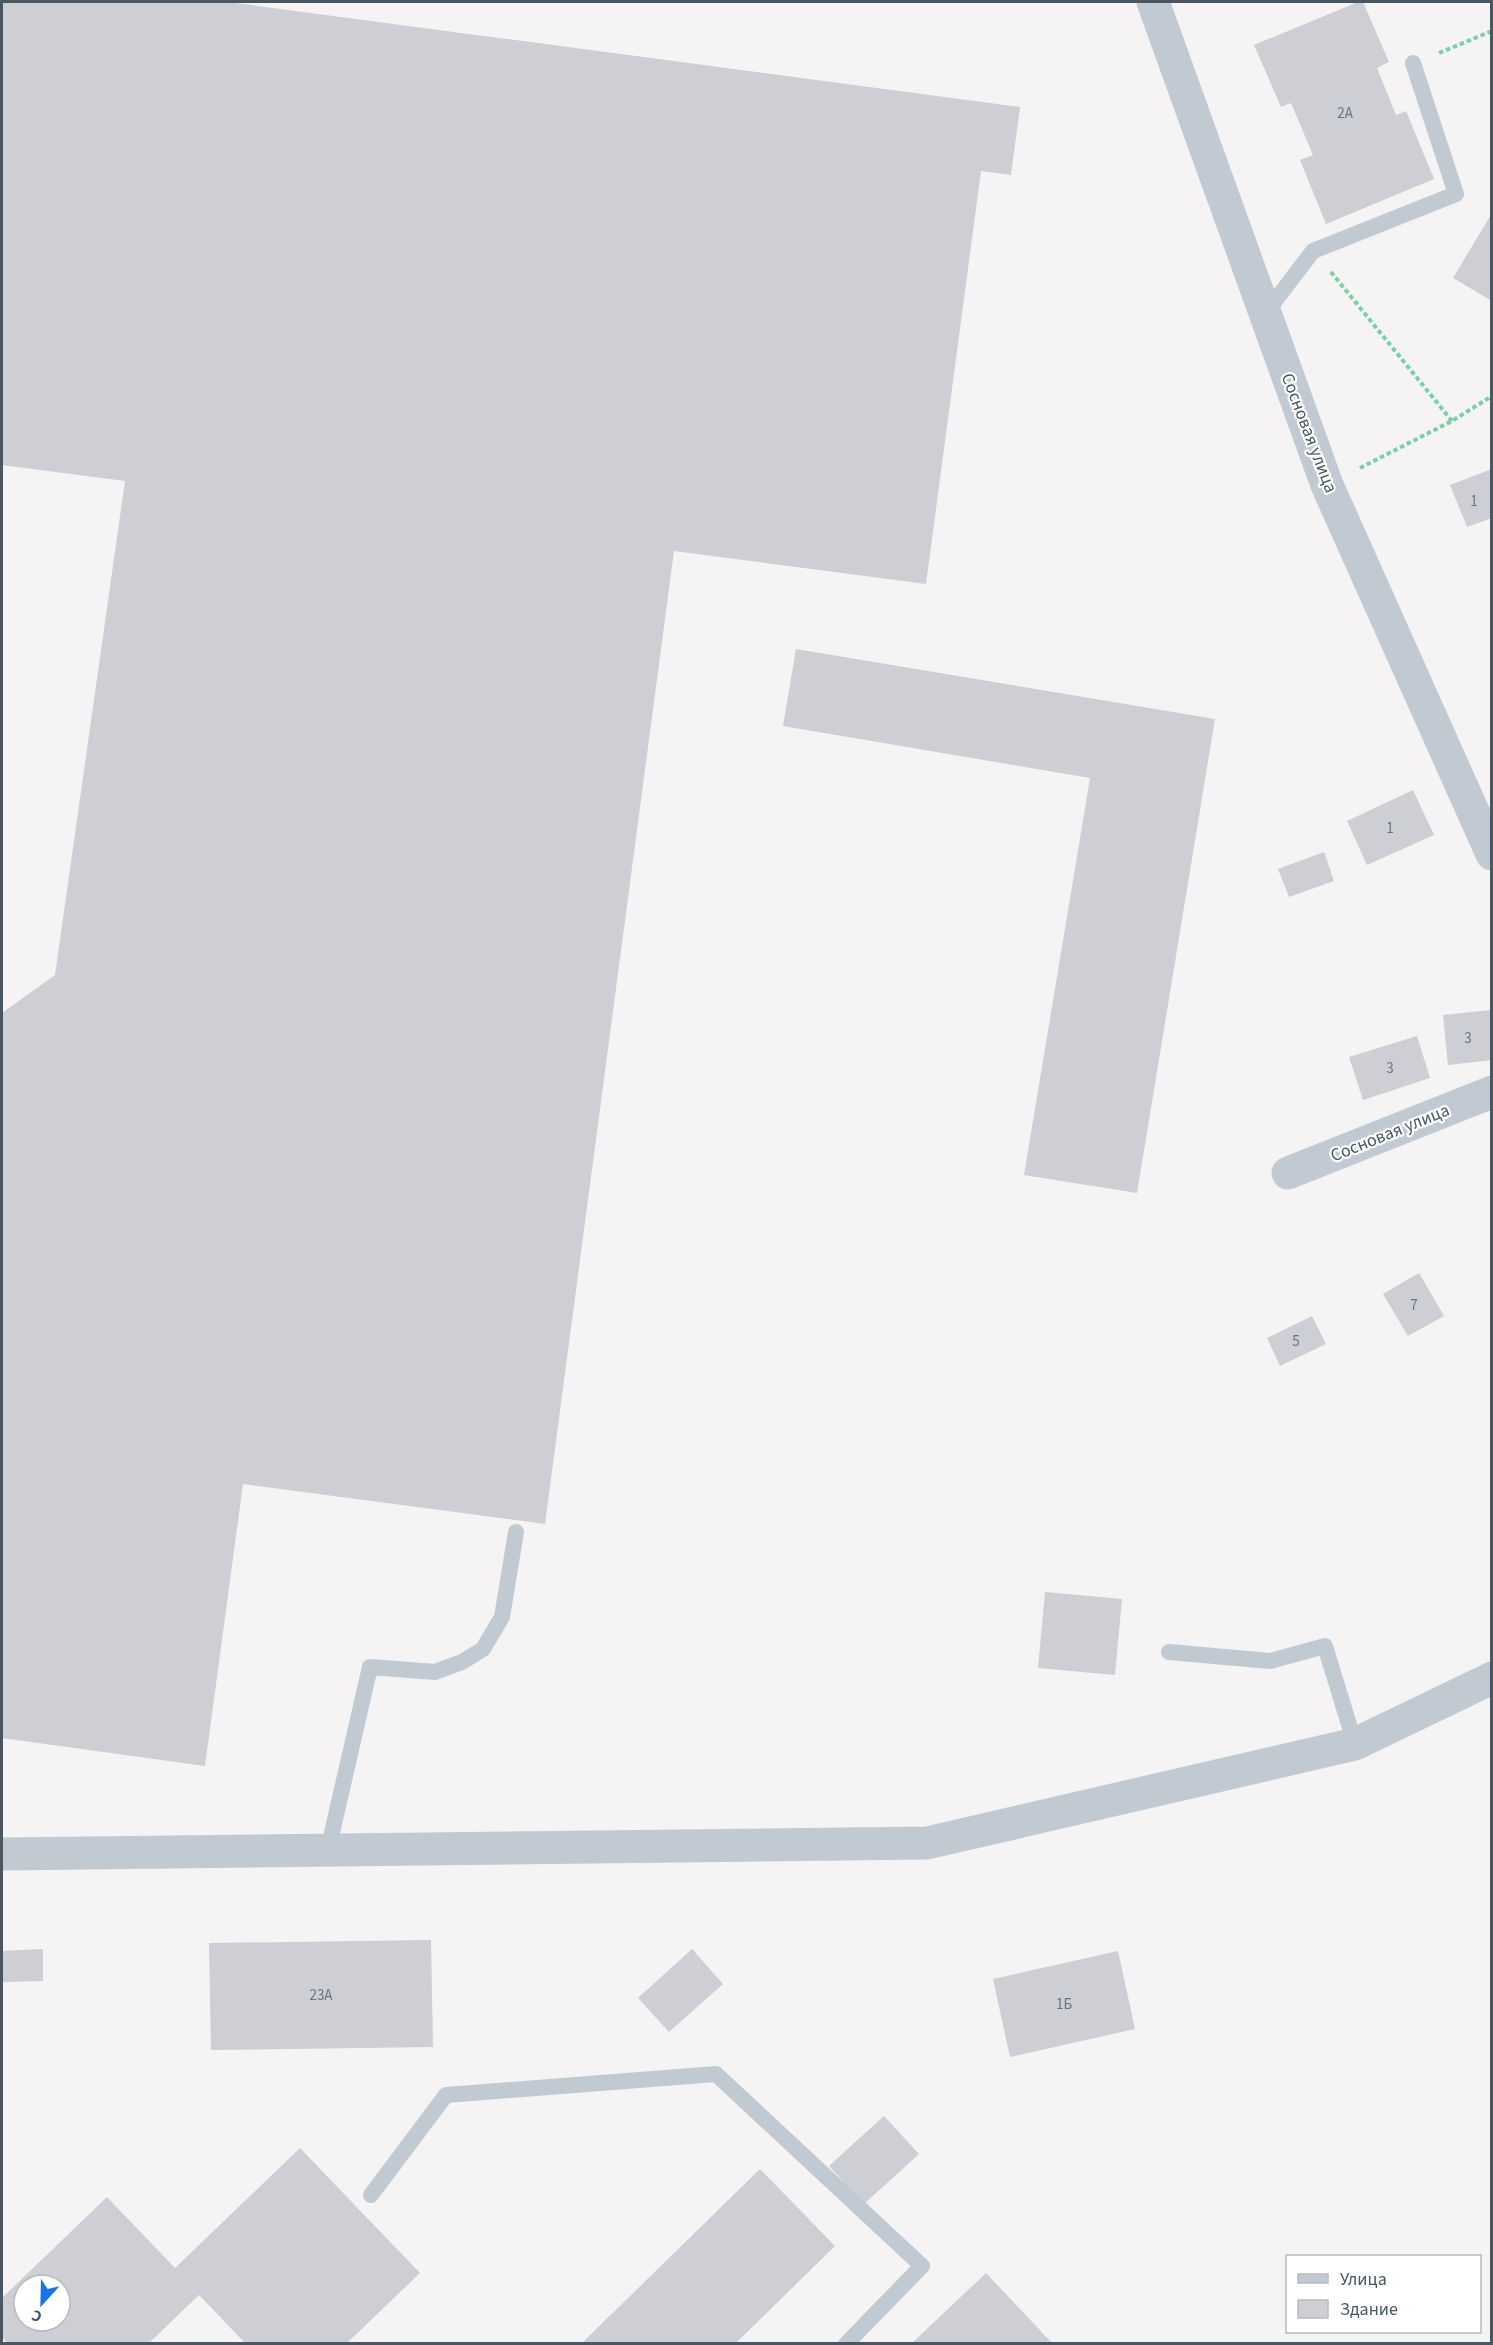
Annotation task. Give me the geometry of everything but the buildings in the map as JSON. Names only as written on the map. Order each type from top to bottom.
[{"type":"street","name":"Сосновая улица","points":[[1153,2],[1264,315],[1327,484],[1491,854]]},
{"type":"street","name":"Сосновая улица","points":[[1288,1173],[1491,1092]]},
{"type":"street","points":[[2,1854],[927,1843],[1355,1744],[1491,1678]]},
{"type":"lane","points":[[1264,315],[1313,251],[1456,194],[1413,63]]},
{"type":"lane","points":[[328,1850],[370,1667],[435,1672],[462,1662],[483,1649],[502,1617],[516,1533]]},
{"type":"lane","points":[[1169,1652],[1270,1661],[1325,1646],[1355,1744]]},
{"type":"lane","points":[[371,2195],[446,2095],[716,2074],[922,2266],[846,2343]]},
{"type":"path","points":[[1413,63],[1491,31]]},
{"type":"path","points":[[1313,251],[1452,421]]},
{"type":"path","points":[[1327,484],[1452,421],[1491,396]]}]
